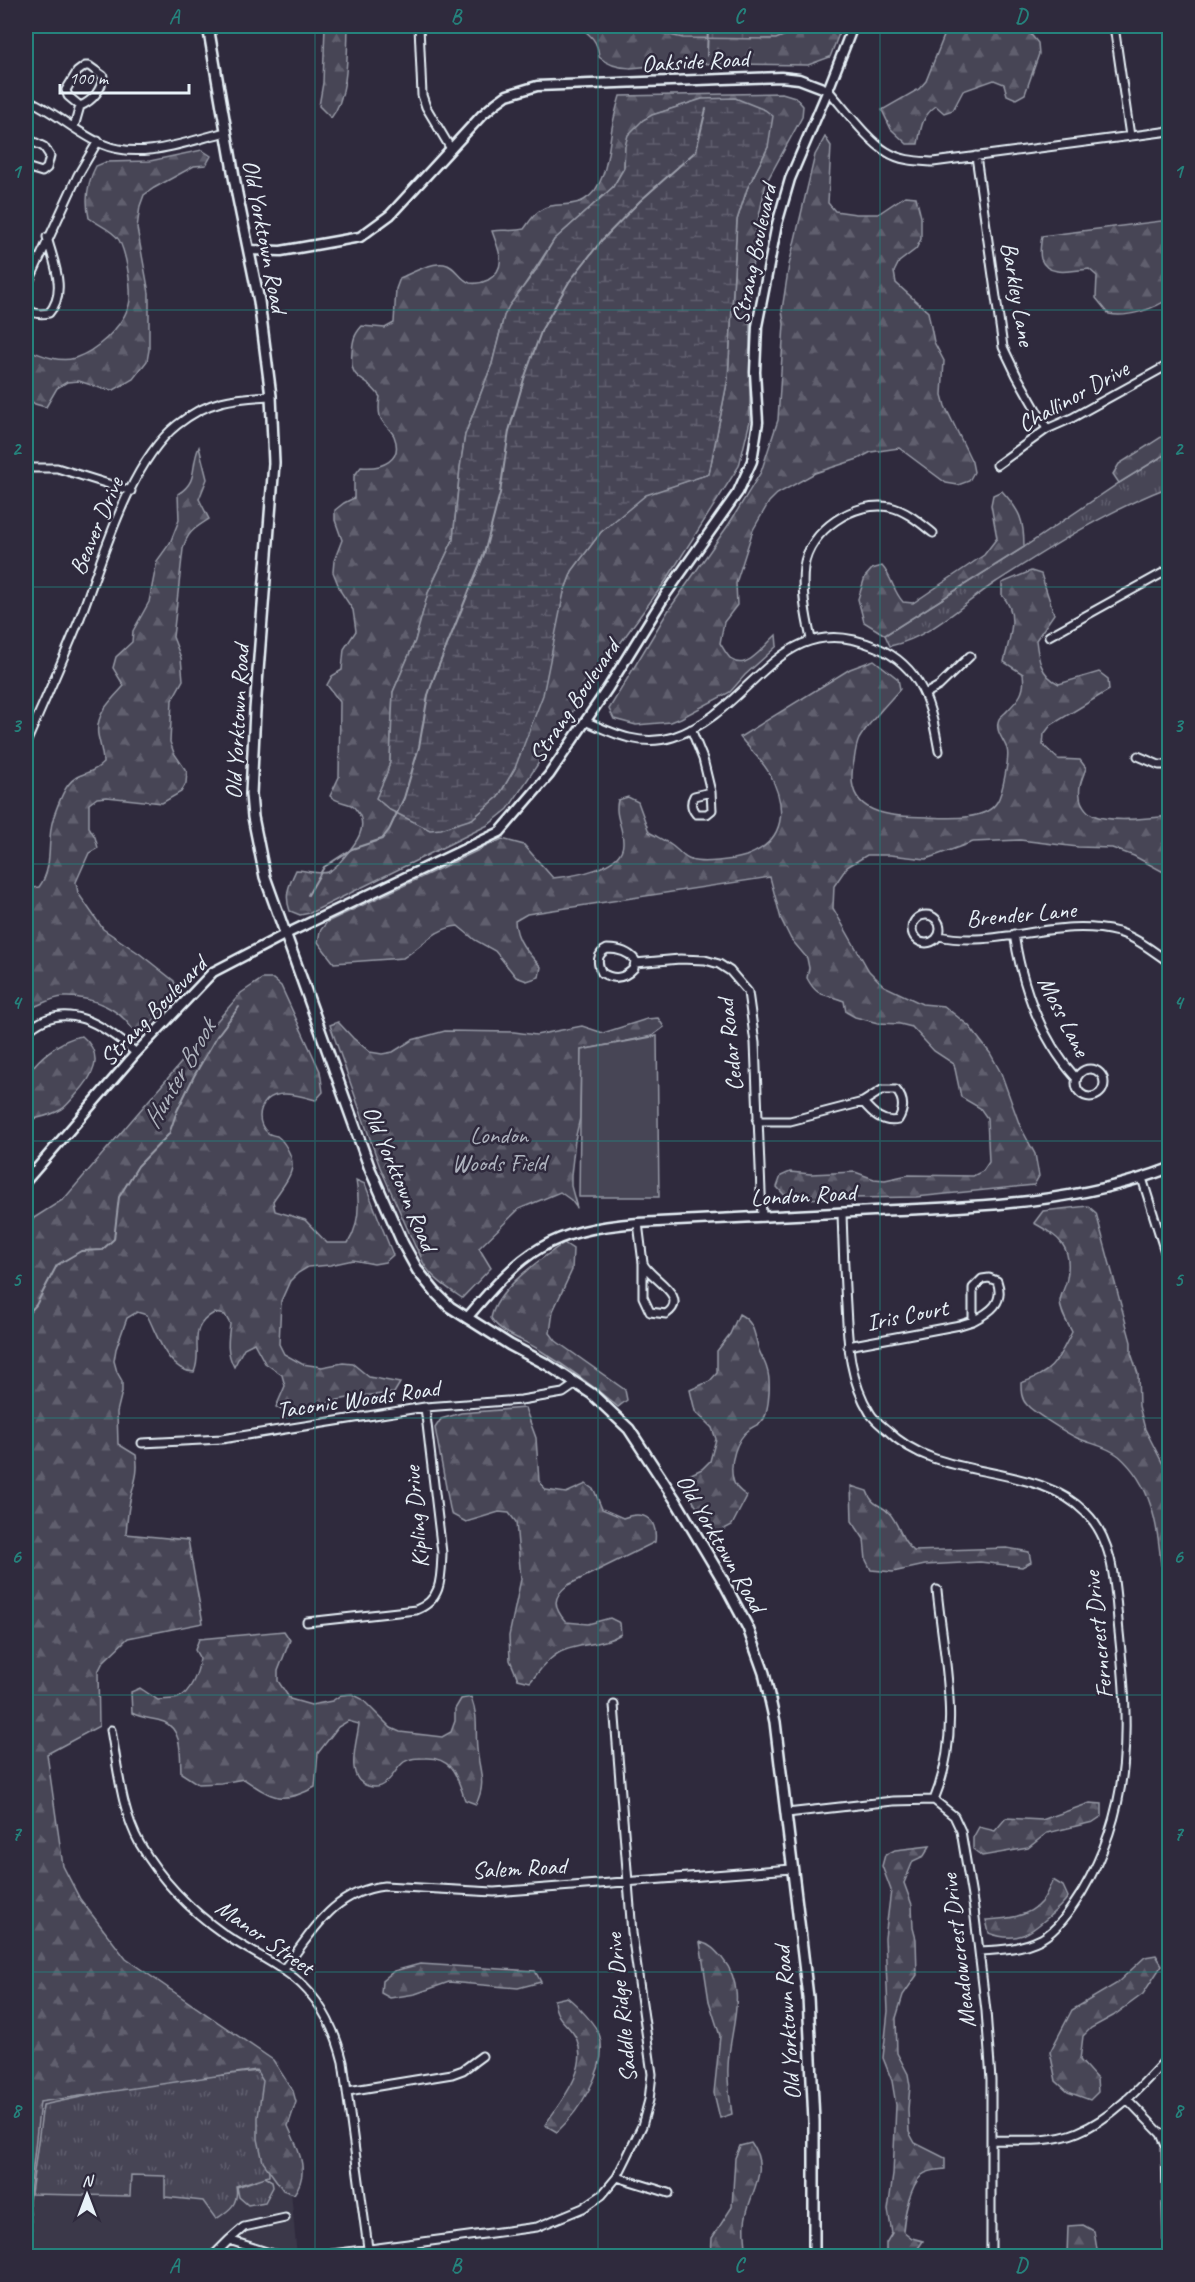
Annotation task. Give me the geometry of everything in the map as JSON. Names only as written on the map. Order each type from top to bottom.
[{"type":"main road","name":"Old Yorktown Road","points":[[208,26],[237,194],[260,301],[271,396],[274,463],[255,710],[251,794],[260,857],[370,1169],[403,1244],[430,1286],[450,1307],[576,1384],[606,1406],[629,1429],[681,1509],[748,1628],[764,1673],[775,1722],[811,2031],[813,2256]]},
{"type":"street","points":[[419,26],[422,95],[426,107],[451,149]]},
{"type":"street","name":"Strang Boulevard","points":[[26,1181],[136,1053],[213,972],[286,934],[500,832],[549,775],[666,594],[738,492],[752,461],[758,422],[755,372],[757,326],[777,224],[790,179],[854,26]]},
{"type":"street","points":[[1114,26],[1130,136]]},
{"type":"street","points":[[89,66],[103,76],[103,81],[89,103],[80,106],[68,96],[66,90],[77,72],[89,66]]},
{"type":"street","name":"Oakside Road","points":[[249,250],[281,251],[360,237],[390,215],[496,103],[507,95],[537,86],[781,77],[799,79],[828,90],[874,142],[887,152],[901,158],[933,162],[1170,131]]},
{"type":"street","points":[[26,99],[98,141],[120,149],[149,150],[226,132]]},
{"type":"street","points":[[74,127],[80,106]]},
{"type":"street","points":[[26,138],[44,147],[50,156],[42,172],[26,167]]},
{"type":"street","points":[[26,288],[47,237],[98,141]]},
{"type":"street","name":"Barkley Lane","points":[[976,156],[1003,347],[1047,429]]},
{"type":"street","points":[[26,304],[28,310],[34,314],[42,314],[49,313],[58,300],[59,288],[47,237]]},
{"type":"street","name":"Challinor Drive","points":[[997,465],[1047,429],[1072,418],[1170,364]]},
{"type":"street","name":"Beaver Drive","points":[[26,743],[131,491],[145,463],[160,442],[176,426],[210,404],[235,398],[271,396]]},
{"type":"street","points":[[26,468],[57,468],[131,491]]},
{"type":"street","points":[[811,639],[803,593],[804,565],[821,533],[860,508],[888,507],[903,511],[933,533]]},
{"type":"street","points":[[1049,636],[1170,569]]},
{"type":"street","points":[[585,721],[631,739],[654,741],[673,737],[711,719],[790,649],[811,639],[829,636],[842,637],[856,639],[881,649],[899,661],[913,675],[932,711],[939,751]]},
{"type":"street","points":[[925,694],[939,686],[970,656]]},
{"type":"street","points":[[691,729],[703,759],[711,792]]},
{"type":"street","points":[[1138,756],[1159,765],[1170,765]]},
{"type":"street","name":"Brender Lane","points":[[939,936],[940,927],[932,917],[920,916],[916,919],[913,926],[914,936],[920,942],[929,943],[939,936],[958,940],[1066,927],[1084,927],[1118,932],[1140,942],[1170,963]]},
{"type":"street","name":"Moss Lane","points":[[1014,934],[1019,963],[1030,1001],[1059,1056],[1076,1078],[1077,1086],[1084,1095],[1097,1096],[1104,1087],[1104,1078],[1096,1070],[1084,1071],[1076,1078]]},
{"type":"street","points":[[619,950],[631,954],[635,963],[630,972],[621,978],[610,978],[602,973],[598,962],[603,951],[619,950]]},
{"type":"street","name":"Cedar Road","points":[[635,963],[680,959],[705,960],[719,964],[738,979],[748,992],[755,1043],[762,1217]]},
{"type":"street","points":[[26,1033],[43,1021],[60,1017],[92,1020],[113,1033],[136,1053]]},
{"type":"street","points":[[757,1121],[790,1121],[863,1102],[882,1090],[896,1090],[902,1101],[902,1113],[898,1120],[885,1121],[871,1112],[863,1102]]},
{"type":"street","name":"London Road","points":[[467,1318],[518,1262],[538,1248],[585,1229],[638,1223],[983,1206],[1074,1194],[1142,1178],[1170,1168]]},
{"type":"street","points":[[1142,1178],[1170,1268]]},
{"type":"street","name":"Ferncrest Drive","points":[[842,1213],[848,1346],[859,1393],[872,1416],[897,1440],[927,1457],[976,1471],[1018,1479],[1064,1496],[1076,1503],[1095,1523],[1111,1564],[1123,1673],[1126,1741],[1122,1785],[1112,1828],[1089,1880],[1070,1911],[1056,1926],[1044,1937],[1032,1943],[1014,1949],[979,1952]]},
{"type":"street","points":[[638,1223],[643,1263],[643,1297],[646,1308],[654,1314],[666,1314],[673,1304],[671,1292],[660,1280],[649,1273],[643,1263]]},
{"type":"street","name":"Iris Court","points":[[848,1346],[973,1321],[990,1312],[996,1305],[1000,1289],[994,1279],[982,1279],[973,1288],[973,1321]]},
{"type":"street","name":"Taconic Woods Road","points":[[142,1443],[222,1439],[425,1407],[521,1400],[563,1393],[576,1384]]},
{"type":"street","name":"Kipling Drive","points":[[307,1622],[416,1610],[432,1600],[441,1575],[442,1553],[425,1407]]},
{"type":"street","points":[[787,1813],[893,1801],[934,1800],[947,1756],[951,1716],[937,1590]]},
{"type":"street","name":"Saddle Ridge Drive","points":[[368,2248],[537,2227],[583,2208],[602,2195],[617,2177],[642,2127],[649,2100],[651,2074],[632,1933],[614,1705]]},
{"type":"street","name":"Manor Street","points":[[111,1730],[130,1822],[141,1844],[171,1887],[193,1910],[225,1934],[284,1970],[313,1996],[325,2012],[338,2043],[348,2091],[368,2248]]},
{"type":"street","name":"Meadowcrest Drive","points":[[934,1800],[954,1816],[961,1831],[987,2011],[991,2080],[991,2256]]},
{"type":"street","name":"Salem Road","points":[[284,1970],[333,1907],[344,1899],[369,1888],[384,1886],[494,1892],[792,1869]]},
{"type":"street","points":[[991,2140],[1042,2140],[1077,2133],[1117,2109],[1170,2055]]},
{"type":"street","points":[[348,2091],[452,2074],[463,2070],[482,2056]]},
{"type":"street","points":[[1127,2099],[1161,2134],[1166,2146],[1168,2256]]},
{"type":"street","points":[[1161,2134],[1170,2133]]},
{"type":"street","points":[[617,2177],[669,2193]]},
{"type":"street","points":[[213,2256],[244,2227],[285,2218]]},
{"type":"street","points":[[229,2240],[286,2256]]},
{"type":"street","points":[[317,2256],[368,2248]]},
{"type":"shaded area","points":[[264,2059],[279,2061],[297,2256],[26,2256],[26,2172],[37,2097]]},
{"type":"green space","points":[[325,26],[348,26],[344,86],[337,109],[331,118],[319,106],[323,83]]},
{"type":"green space","points":[[578,26],[842,26],[830,57],[808,65],[663,63],[630,68],[614,65],[599,57],[593,39]]},
{"type":"green space","points":[[629,26],[807,26],[776,39],[683,38]]},
{"type":"green space","points":[[948,26],[1024,26],[1038,43],[1039,54],[1025,94],[1016,99],[1007,95],[1004,84],[994,80],[963,91],[953,110],[944,113],[936,106],[931,110],[923,122],[918,144],[907,144],[891,129],[882,110],[919,89],[926,81]]},
{"type":"green space","points":[[782,93],[795,97],[803,106],[802,117],[766,183],[755,235],[750,294],[750,421],[739,466],[667,579],[597,675],[508,809],[488,825],[310,913],[300,915],[290,911],[287,900],[289,885],[296,870],[321,873],[331,871],[353,846],[360,835],[362,823],[354,808],[330,796],[339,777],[340,702],[327,685],[332,676],[342,670],[344,649],[356,631],[353,610],[341,592],[333,572],[334,561],[342,540],[335,520],[335,510],[354,498],[354,476],[361,467],[376,467],[389,462],[396,452],[396,445],[394,436],[380,416],[380,397],[353,370],[354,338],[362,326],[385,328],[394,323],[396,289],[400,278],[427,266],[444,264],[452,267],[470,283],[486,281],[494,275],[500,264],[499,251],[492,231],[524,229],[544,208],[573,204],[592,194],[605,168],[620,96]],"holes":[[[702,99],[768,147],[747,189],[737,220],[728,378],[709,474],[646,494],[601,532],[572,571],[564,592],[515,768],[498,797],[472,819],[377,798],[390,762],[393,692],[415,641],[428,593],[453,540],[465,435],[492,364],[504,316],[554,240],[613,187],[624,168],[625,146],[643,120]]]},
{"type":"green space","points":[[735,98],[765,110],[773,116],[768,147],[747,189],[737,220],[728,378],[709,474],[646,495],[601,532],[572,571],[564,592],[543,695],[515,768],[498,797],[472,819],[441,829],[430,830],[390,810],[376,798],[390,762],[393,692],[415,641],[428,593],[453,540],[465,435],[492,364],[504,316],[554,240],[613,187],[624,168],[628,135],[643,120],[702,99]]},
{"type":"green space","points":[[825,137],[831,146],[828,203],[835,211],[878,214],[905,196],[916,197],[921,217],[921,239],[916,249],[899,262],[894,272],[896,283],[928,312],[934,342],[944,361],[942,395],[945,406],[972,462],[974,472],[969,481],[958,485],[946,483],[899,448],[871,452],[858,459],[815,473],[777,494],[769,502],[753,530],[736,583],[737,605],[724,622],[720,643],[730,658],[738,662],[744,662],[756,655],[776,635],[777,646],[730,692],[681,718],[671,722],[636,725],[614,719],[609,709],[668,611],[729,524],[761,472],[778,420],[784,324],[782,310],[789,265],[815,155]]},
{"type":"green space","points":[[202,150],[211,156],[206,165],[194,166],[154,188],[144,195],[140,206],[137,228],[149,293],[147,361],[133,379],[114,390],[79,381],[67,382],[57,388],[46,407],[35,404],[26,397],[26,349],[56,359],[69,359],[83,355],[99,345],[113,331],[124,316],[130,302],[130,284],[122,246],[113,234],[89,218],[88,191],[96,166],[106,162],[150,161]]},
{"type":"green space","points":[[1169,220],[1169,298],[1140,312],[1124,315],[1109,314],[1096,298],[1097,276],[1089,269],[1055,271],[1044,265],[1041,259],[1042,236]]},
{"type":"green space","points":[[1169,432],[1169,452],[1119,483],[1113,474],[1119,464]]},
{"type":"green space","points":[[199,447],[207,479],[199,499],[209,519],[192,531],[183,549],[173,637],[181,658],[183,680],[172,700],[170,742],[174,753],[187,772],[186,783],[181,792],[162,803],[107,797],[97,798],[89,804],[89,827],[98,848],[89,853],[76,882],[78,893],[103,929],[174,981],[177,991],[145,1031],[135,1034],[130,1025],[114,1011],[85,999],[55,998],[29,1009],[26,1013],[26,889],[39,887],[46,874],[52,824],[66,789],[76,778],[103,763],[98,735],[99,720],[105,708],[124,686],[113,668],[116,657],[132,642],[133,631],[149,602],[157,561],[170,543],[179,520],[178,494],[192,479]]},
{"type":"green space","points":[[1169,452],[1169,487],[1146,496],[1080,530],[996,582],[919,636],[890,646],[885,635]]},
{"type":"green space","points":[[1002,491],[1020,516],[1024,547],[885,635],[864,622],[858,599],[865,577],[872,569],[882,566],[903,602],[913,603],[984,555],[997,538],[991,505],[993,495]]},
{"type":"green space","points":[[1031,571],[1041,574],[1054,614],[1036,640],[1039,659],[1044,671],[1059,684],[1099,672],[1108,679],[1109,690],[1051,725],[1044,734],[1043,745],[1058,759],[1080,760],[1086,768],[1081,782],[1080,798],[1090,814],[1110,819],[1169,816],[1169,875],[1134,856],[1112,848],[1078,847],[1020,840],[973,842],[926,859],[867,855],[847,867],[834,886],[833,908],[869,971],[884,986],[922,1004],[944,1006],[969,1026],[990,1053],[1001,1073],[1020,1126],[1035,1154],[1039,1176],[1034,1185],[916,1197],[788,1199],[777,1187],[781,1176],[790,1172],[811,1174],[855,1172],[874,1179],[885,1180],[908,1175],[973,1176],[983,1171],[989,1162],[987,1118],[980,1108],[961,1097],[954,1064],[934,1051],[912,1027],[878,1023],[855,1017],[846,1012],[844,1001],[822,994],[811,985],[807,978],[809,968],[807,958],[791,939],[781,919],[770,877],[527,914],[515,921],[516,928],[523,946],[541,967],[539,977],[527,981],[516,977],[495,951],[475,940],[458,926],[435,934],[403,958],[334,963],[318,942],[320,931],[327,922],[502,839],[524,845],[553,878],[584,873],[607,865],[621,851],[623,836],[617,806],[618,800],[628,797],[638,802],[649,832],[670,844],[684,857],[703,862],[726,860],[746,856],[759,850],[769,842],[780,822],[779,799],[766,768],[740,737],[850,669],[874,660],[898,679],[900,689],[858,741],[852,779],[855,793],[862,802],[884,814],[913,817],[966,817],[992,808],[999,798],[1008,753],[999,731],[999,719],[1017,700],[1024,681],[1023,674],[1004,662],[1012,619],[1011,611],[1002,595],[1002,583]]},
{"type":"green space","points":[[262,979],[273,979],[281,986],[320,1071],[323,1092],[316,1100],[290,1094],[278,1095],[267,1100],[260,1112],[260,1121],[264,1129],[282,1141],[292,1160],[292,1169],[273,1201],[275,1211],[305,1220],[327,1243],[348,1243],[355,1228],[358,1213],[356,1180],[365,1184],[393,1255],[385,1262],[374,1264],[353,1260],[308,1267],[298,1273],[290,1281],[281,1301],[279,1344],[284,1354],[302,1364],[322,1367],[343,1363],[353,1364],[369,1377],[400,1383],[394,1393],[345,1398],[307,1411],[291,1413],[276,1407],[285,1386],[282,1375],[265,1363],[254,1343],[244,1348],[234,1367],[228,1341],[230,1324],[225,1315],[214,1313],[200,1326],[197,1340],[197,1364],[194,1372],[177,1366],[170,1359],[147,1315],[137,1312],[127,1318],[114,1361],[122,1381],[117,1412],[118,1444],[136,1455],[137,1461],[126,1534],[188,1540],[203,1623],[128,1638],[103,1662],[98,1672],[99,1726],[47,1754],[63,1866],[80,1899],[126,1959],[273,2060],[293,2091],[296,2102],[288,2126],[301,2160],[302,2177],[294,2194],[283,2190],[263,2162],[258,2139],[258,2117],[263,2081],[256,2070],[40,2102],[29,2202],[34,2256],[26,2256],[26,1223],[64,1199],[241,993]]},
{"type":"green space","name":"London Woods Field","points":[[658,1018],[664,1027],[652,1036],[581,1050],[580,1118],[571,1175],[571,1186],[577,1208],[560,1192],[519,1209],[479,1248],[491,1268],[462,1298],[440,1282],[423,1262],[380,1167],[330,1025],[338,1022],[370,1052],[382,1054],[393,1052],[412,1040],[445,1031],[514,1032],[536,1035],[582,1026],[603,1033],[647,1019]]},
{"type":"green space","points":[[82,1036],[94,1051],[95,1059],[87,1081],[62,1109],[26,1121],[25,1088],[28,1075],[33,1067],[57,1046]]},
{"type":"green space","points":[[657,1036],[659,1197],[579,1197],[581,1050]]},
{"type":"green space","points":[[1088,1206],[1096,1213],[1131,1342],[1131,1353],[1138,1374],[1139,1406],[1145,1429],[1169,1476],[1169,1569],[1161,1565],[1158,1535],[1151,1506],[1139,1479],[1130,1467],[1119,1456],[1104,1447],[1077,1438],[1059,1428],[1027,1405],[1022,1395],[1021,1383],[1048,1370],[1072,1332],[1060,1305],[1068,1267],[1066,1250],[1057,1238],[1034,1223],[1043,1211]]},
{"type":"green space","points":[[564,1243],[573,1249],[572,1270],[553,1311],[550,1333],[556,1341],[625,1390],[627,1400],[618,1407],[559,1362],[500,1328],[491,1318],[495,1307],[510,1286],[532,1266]]},
{"type":"green space","points":[[739,1314],[748,1320],[754,1332],[768,1374],[769,1398],[765,1417],[745,1433],[737,1445],[733,1459],[734,1482],[738,1489],[747,1496],[732,1525],[713,1535],[680,1479],[702,1469],[710,1461],[716,1439],[712,1428],[695,1411],[690,1390],[710,1381],[717,1373],[717,1351],[730,1334]]},
{"type":"green space","points":[[525,1408],[536,1438],[539,1481],[546,1490],[566,1493],[586,1484],[594,1490],[602,1509],[623,1518],[637,1515],[648,1518],[652,1522],[655,1534],[655,1542],[568,1585],[557,1598],[557,1607],[566,1622],[588,1624],[610,1618],[620,1623],[621,1634],[608,1640],[560,1652],[530,1682],[518,1679],[510,1660],[509,1636],[521,1579],[516,1522],[509,1513],[499,1512],[466,1522],[451,1514],[435,1428],[441,1419],[461,1413]]},
{"type":"green space","points":[[851,1486],[867,1491],[875,1503],[887,1511],[906,1543],[914,1551],[1007,1548],[1029,1552],[1031,1562],[1022,1567],[980,1562],[925,1565],[893,1572],[871,1570],[866,1560],[864,1539],[852,1521]]},
{"type":"green space","points":[[284,1631],[290,1640],[278,1671],[278,1681],[290,1699],[311,1705],[332,1701],[341,1695],[352,1694],[362,1699],[391,1728],[400,1732],[442,1737],[451,1732],[455,1721],[455,1709],[461,1699],[471,1697],[476,1717],[477,1749],[482,1783],[476,1804],[465,1800],[453,1770],[442,1761],[435,1759],[416,1758],[406,1761],[388,1781],[379,1786],[370,1787],[361,1782],[354,1768],[359,1724],[348,1721],[338,1727],[318,1753],[315,1787],[304,1793],[278,1797],[262,1791],[244,1779],[198,1784],[181,1773],[179,1744],[175,1731],[164,1722],[132,1713],[131,1692],[140,1688],[158,1700],[176,1699],[187,1692],[198,1670],[200,1659],[195,1650],[199,1639]]},
{"type":"green space","points":[[1090,1803],[1102,1804],[1102,1816],[1093,1822],[1047,1833],[1028,1848],[982,1856],[973,1849],[973,1838],[979,1827],[995,1831],[1006,1818],[1042,1820]]},
{"type":"green space","points":[[930,1846],[924,1856],[913,1861],[904,1883],[912,1905],[917,1975],[903,1995],[896,2018],[897,2053],[908,2074],[910,2086],[909,2132],[915,2143],[945,2158],[945,2169],[924,2173],[914,2186],[908,2201],[903,2231],[912,2238],[923,2241],[919,2247],[908,2256],[886,2256],[886,2243],[892,2233],[888,2210],[893,2175],[896,2105],[892,2081],[883,2058],[888,2011],[885,1938],[891,1890],[882,1866],[885,1855],[895,1850]]},
{"type":"green space","points":[[1053,1880],[1063,1886],[1068,1897],[1047,1918],[1028,1933],[1019,1936],[1006,1937],[989,1933],[986,1920],[1015,1917],[1036,1907],[1043,1900]]},
{"type":"green space","points":[[700,1942],[713,1948],[722,1958],[735,1984],[736,2011],[728,2067],[732,2114],[720,2118],[714,2093],[720,2036],[709,2001]]},
{"type":"green space","points":[[1156,1955],[1162,1965],[1143,1994],[1113,2016],[1091,2028],[1083,2036],[1080,2060],[1097,2079],[1098,2092],[1090,2100],[1068,2092],[1056,2081],[1050,2052],[1072,2010],[1116,1984],[1145,1957]]},
{"type":"green space","points":[[420,1964],[535,1971],[541,1982],[518,1988],[449,1982],[415,1994],[390,1998],[381,1993],[382,1981],[394,1971]]},
{"type":"green space","points":[[567,1997],[581,2010],[598,2032],[601,2049],[600,2063],[582,2102],[557,2132],[545,2125],[571,2085],[579,2063],[580,2051],[574,2034],[557,2014],[555,2008],[554,2000]]},
{"type":"green space","points":[[267,2070],[269,2176],[236,2186],[235,2202],[216,2219],[203,2201],[165,2197],[165,2176],[131,2175],[130,2196],[31,2194],[43,2105],[148,2083]]},
{"type":"green space","points":[[751,2143],[757,2154],[759,2173],[745,2223],[747,2256],[711,2256],[712,2238],[732,2207],[735,2158],[740,2146]]},
{"type":"green space","points":[[265,2177],[272,2181],[273,2187],[265,2202],[248,2205],[239,2197],[237,2187]]},
{"type":"green space","points":[[1083,2225],[1094,2231],[1098,2256],[1067,2256],[1068,2226]]},
{"type":"waterway","points":[[707,56],[708,26]]},
{"type":"waterway","points":[[308,895],[324,867],[352,849],[382,839],[389,830],[404,798],[419,747],[428,695],[484,554],[500,493],[509,431],[542,329],[569,282],[602,240],[640,201],[696,151],[706,109]]},
{"type":"waterway","name":"Hunter Brook","points":[[26,1316],[36,1305],[57,1265],[81,1251],[102,1250],[114,1239],[119,1197],[138,1166],[169,1134],[194,1076],[217,1036],[239,1007]]}]
